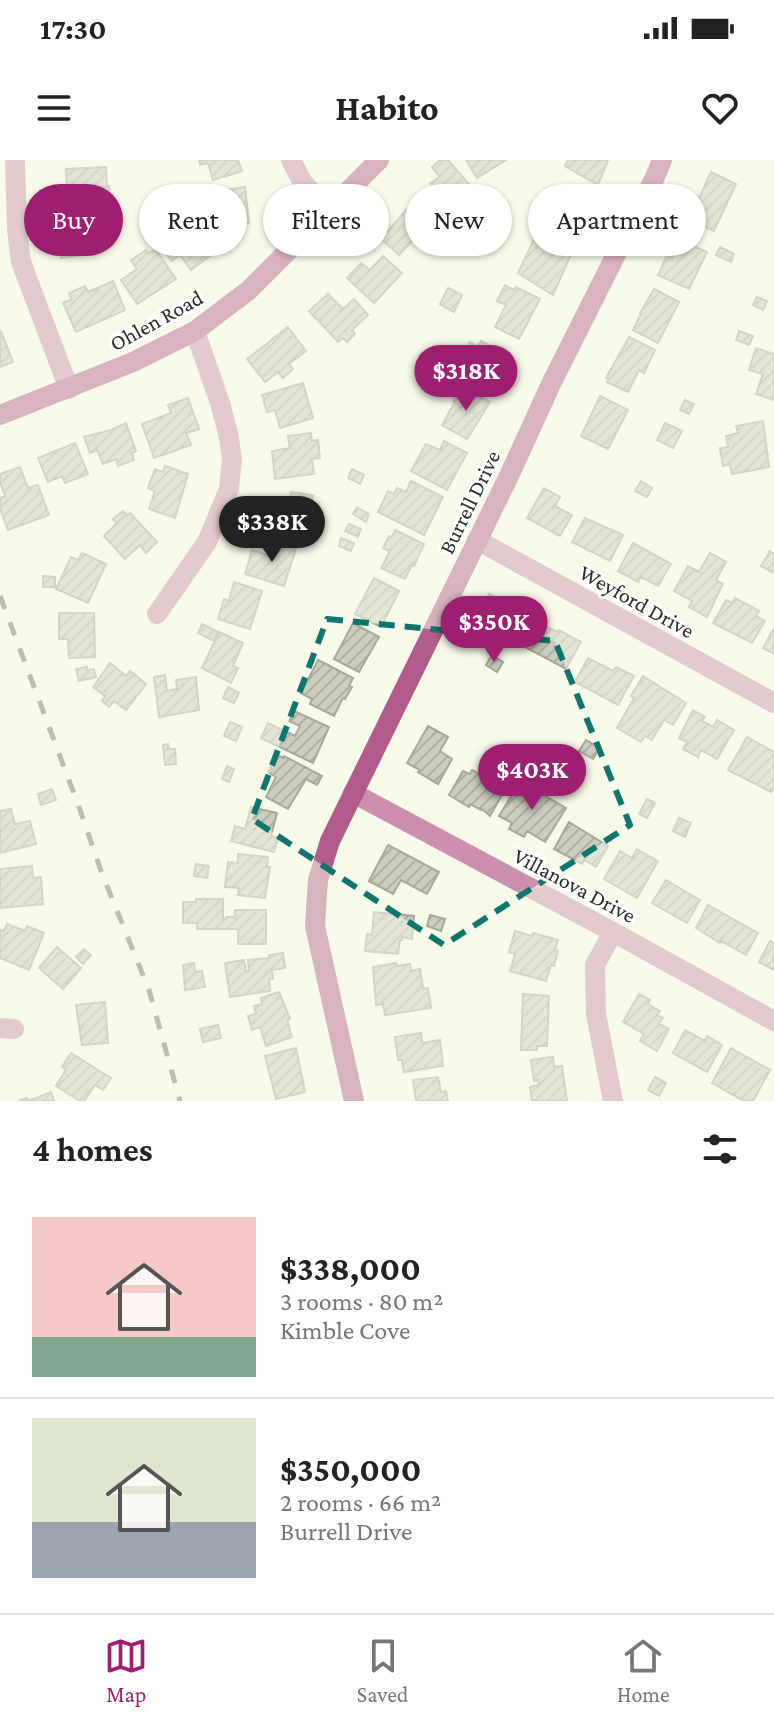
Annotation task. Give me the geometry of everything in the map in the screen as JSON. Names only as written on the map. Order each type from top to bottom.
[{"type":"street","points":[[15,160],[21,262],[69,389]]},
{"type":"street","points":[[291,160],[304,184]]},
{"type":"street","name":"Ohlen Road","points":[[356,184],[379,160]]},
{"type":"street","name":"Burrell Drive","points":[[354,1101],[315,926],[318,880],[330,841],[662,160]]},
{"type":"street","name":"Ohlen Road","points":[[0,415],[133,362],[195,331],[249,290],[284,256]]},
{"type":"street","points":[[157,614],[207,542],[229,489],[232,458],[228,433],[195,331]]},
{"type":"street","name":"Weyford Drive","points":[[477,540],[774,703]]},
{"type":"street","name":"Villanova Drive","points":[[353,793],[774,1021]]},
{"type":"street","points":[[613,932],[595,965],[596,1014],[613,1101]]},
{"type":"highlighted area","points":[[327,619],[555,641],[630,825],[444,945],[252,819]]},
{"type":"building","points":[[199,160],[238,160],[242,171],[213,180],[208,163],[200,165]]},
{"type":"building","points":[[440,160],[448,160],[469,184],[431,184],[440,177],[432,167]]},
{"type":"building","points":[[466,160],[506,160],[477,178]]},
{"type":"building","points":[[568,160],[608,160],[598,184],[565,166]]},
{"type":"building","points":[[106,167],[107,184],[67,184],[66,169]]},
{"type":"building","points":[[711,172],[736,184],[714,231],[706,227],[706,184]]},
{"type":"building","points":[[405,212],[405,249],[399,255],[389,246],[389,230]]},
{"type":"building","points":[[720,247],[734,254],[731,262],[716,255]]},
{"type":"building","points":[[528,252],[528,256],[570,256],[553,295],[518,273]]},
{"type":"building","points":[[139,255],[160,256],[176,279],[137,304],[121,280],[137,269],[131,260]]},
{"type":"building","points":[[181,256],[210,256],[191,270]]},
{"type":"building","points":[[383,256],[402,273],[374,303],[347,278],[361,263],[370,270]]},
{"type":"building","points":[[667,256],[705,256],[689,289],[658,275]]},
{"type":"building","points":[[113,281],[125,310],[76,332],[63,303],[72,299],[69,293],[85,286],[88,292]]},
{"type":"building","points":[[505,285],[540,299],[519,339],[495,327],[506,305],[497,301]]},
{"type":"building","points":[[448,288],[462,295],[454,312],[440,304]]},
{"type":"building","points":[[654,289],[679,302],[658,343],[633,330]]},
{"type":"building","points":[[328,294],[343,309],[354,299],[368,315],[352,330],[355,334],[347,342],[343,338],[338,342],[309,311]]},
{"type":"building","points":[[757,297],[767,301],[763,310],[753,305]]},
{"type":"building","points":[[288,327],[306,351],[289,364],[293,369],[283,378],[278,372],[265,382],[247,359]]},
{"type":"building","points":[[739,331],[753,336],[749,345],[736,340]]},
{"type":"building","points":[[0,332],[13,362],[0,367]]},
{"type":"building","points":[[629,337],[655,350],[644,373],[639,370],[628,392],[607,382],[609,379],[606,378]]},
{"type":"building","points":[[481,341],[512,358],[499,389],[465,371],[471,359],[463,355],[470,342],[478,347]]},
{"type":"building","points":[[756,348],[774,354],[774,400],[756,394],[763,374],[749,370]]},
{"type":"building","points":[[303,383],[313,418],[280,428],[275,410],[267,412],[262,395]]},
{"type":"building","points":[[463,387],[490,402],[467,439],[442,425]]},
{"type":"building","points":[[600,396],[628,410],[608,449],[581,436]]},
{"type":"building","points":[[188,398],[199,429],[186,433],[191,445],[154,458],[142,424],[171,413],[168,405]]},
{"type":"building","points":[[685,400],[694,404],[689,414],[680,410]]},
{"type":"building","points":[[763,421],[769,467],[732,474],[730,464],[723,466],[720,448],[728,447],[726,436],[738,433],[736,426]]},
{"type":"building","points":[[126,423],[136,451],[132,453],[134,460],[118,466],[116,459],[103,464],[97,450],[90,453],[84,437]]},
{"type":"building","points":[[665,423],[682,431],[673,448],[657,440]]},
{"type":"building","points":[[311,433],[312,441],[318,440],[320,458],[312,459],[314,474],[275,479],[272,451],[290,448],[288,436]]},
{"type":"building","points":[[444,441],[467,453],[447,490],[411,471],[426,444],[440,450]]},
{"type":"building","points":[[75,443],[88,474],[65,483],[62,476],[48,482],[38,458]]},
{"type":"building","points":[[165,466],[188,474],[175,518],[149,509],[155,491],[148,488],[155,469],[163,472]]},
{"type":"building","points":[[20,467],[28,488],[38,485],[49,515],[8,530],[0,509],[0,498],[5,496],[0,474]]},
{"type":"building","points":[[352,469],[364,475],[360,484],[348,478]]},
{"type":"building","points":[[411,481],[443,497],[424,535],[378,512],[388,491],[394,494],[397,488],[406,492]]},
{"type":"building","points":[[641,481],[652,488],[647,497],[635,491]]},
{"type":"building","points":[[544,488],[560,497],[555,506],[572,515],[560,536],[527,518]]},
{"type":"building","points":[[291,492],[313,495],[310,519],[314,519],[313,529],[306,528],[305,534],[264,529],[267,503],[289,506]]},
{"type":"building","points":[[357,507],[369,514],[366,522],[353,514]]},
{"type":"building","points":[[123,511],[127,515],[130,513],[157,542],[146,553],[140,545],[125,559],[104,536],[117,523],[113,519]]},
{"type":"building","points":[[585,518],[623,535],[610,561],[572,542]]},
{"type":"building","points":[[349,524],[361,529],[358,537],[345,531]]},
{"type":"building","points":[[395,530],[424,544],[405,579],[381,568],[390,551],[383,548]]},
{"type":"building","points":[[341,538],[354,543],[351,551],[339,546]]},
{"type":"building","points":[[274,542],[296,549],[284,586],[245,574],[252,550],[270,556]]},
{"type":"building","points":[[633,543],[671,564],[658,586],[641,577],[638,582],[618,571]]},
{"type":"building","points":[[770,551],[774,554],[772,572],[761,566]]},
{"type":"building","points":[[82,553],[106,564],[88,603],[56,589],[71,557],[78,560]]},
{"type":"building","points":[[710,553],[726,562],[716,580],[723,584],[707,617],[689,607],[692,601],[674,591],[688,566],[699,572]]},
{"type":"building","points":[[43,576],[55,577],[55,587],[43,587]]},
{"type":"building","points":[[374,578],[399,591],[381,627],[355,614]]},
{"type":"building","points":[[234,582],[262,591],[250,629],[218,619],[224,599],[229,601]]},
{"type":"building","points":[[489,594],[521,611],[519,614],[529,619],[516,643],[507,637],[502,646],[470,629]]},
{"type":"building","points":[[735,598],[759,611],[756,616],[765,621],[752,643],[713,623],[726,600],[732,603]]},
{"type":"building","points":[[59,613],[94,613],[95,657],[69,658],[68,639],[59,639]]},
{"type":"building","points":[[353,623],[379,637],[359,672],[334,659]]},
{"type":"building","points":[[202,624],[218,632],[214,641],[198,633]]},
{"type":"building","points":[[540,624],[581,642],[566,669],[527,648]]},
{"type":"building","points":[[774,628],[774,654],[763,648]]},
{"type":"building","points":[[219,632],[243,643],[233,666],[238,668],[231,683],[202,668]]},
{"type":"building","points":[[492,655],[503,662],[497,672],[486,665]]},
{"type":"building","points":[[588,658],[613,671],[616,667],[634,676],[618,705],[575,682]]},
{"type":"building","points":[[318,660],[353,678],[349,686],[352,687],[334,716],[310,704],[312,699],[301,693]]},
{"type":"building","points":[[110,663],[126,676],[130,671],[146,684],[126,710],[114,701],[109,707],[102,701],[105,696],[93,687]]},
{"type":"building","points":[[87,667],[87,670],[94,669],[96,677],[79,681],[76,669]]},
{"type":"building","points":[[165,675],[167,691],[177,689],[176,680],[196,677],[199,710],[159,717],[154,677]]},
{"type":"building","points":[[643,676],[686,703],[673,725],[664,720],[652,740],[645,736],[641,742],[617,728]]},
{"type":"building","points":[[228,687],[239,693],[234,703],[223,698]]},
{"type":"building","points":[[693,710],[705,717],[702,721],[713,727],[717,720],[734,730],[717,759],[701,750],[698,757],[683,749],[687,742],[679,738]]},
{"type":"building","points":[[294,711],[329,727],[313,763],[261,738],[268,723],[295,736],[300,726],[289,721]]},
{"type":"building","points":[[230,722],[242,727],[236,741],[224,736]]},
{"type":"building","points":[[428,726],[448,737],[440,751],[452,759],[438,784],[407,763]]},
{"type":"building","points":[[747,737],[774,752],[774,787],[771,792],[728,770]]},
{"type":"building","points":[[586,740],[600,748],[593,759],[579,751]]},
{"type":"building","points":[[168,744],[169,749],[175,749],[176,764],[165,765],[163,745]]},
{"type":"building","points":[[277,755],[322,776],[317,785],[306,779],[288,809],[266,797],[276,777],[268,772]]},
{"type":"building","points":[[227,766],[234,769],[229,782],[222,779]]},
{"type":"building","points":[[472,770],[496,783],[493,787],[503,793],[490,816],[482,809],[470,804],[469,807],[449,795],[463,771],[470,774]]},
{"type":"building","points":[[520,781],[566,808],[545,842],[527,831],[524,837],[509,829],[512,823],[499,816]]},
{"type":"building","points":[[52,789],[56,800],[41,805],[38,794]]},
{"type":"building","points":[[647,799],[655,803],[647,818],[639,814]]},
{"type":"building","points":[[251,807],[277,813],[271,836],[278,838],[274,852],[231,841],[235,826],[245,829]]},
{"type":"building","points":[[11,809],[15,824],[30,821],[36,844],[0,853],[0,811]]},
{"type":"building","points":[[679,818],[691,823],[685,837],[673,831]]},
{"type":"building","points":[[569,822],[608,846],[596,867],[584,860],[582,864],[554,849]]},
{"type":"building","points":[[388,845],[439,872],[427,894],[401,880],[393,894],[369,881]]},
{"type":"building","points":[[637,849],[658,861],[637,898],[604,879],[620,851],[632,858]]},
{"type":"building","points":[[238,854],[268,857],[267,867],[270,867],[265,898],[238,895],[239,888],[225,887],[228,862],[238,863]]},
{"type":"building","points":[[196,864],[209,866],[207,878],[194,876]]},
{"type":"building","points":[[32,866],[33,878],[41,877],[43,904],[0,908],[0,869]]},
{"type":"building","points":[[666,880],[700,900],[687,923],[652,903]]},
{"type":"building","points":[[196,899],[223,899],[223,919],[235,917],[235,910],[266,910],[266,944],[238,944],[238,929],[197,929],[197,923],[183,923],[183,902],[196,902]]},
{"type":"building","points":[[708,905],[758,933],[746,955],[696,928]]},
{"type":"building","points":[[374,912],[414,916],[412,939],[402,937],[398,954],[365,951],[367,934],[372,935]]},
{"type":"building","points":[[430,915],[445,919],[441,931],[427,926]]},
{"type":"building","points":[[7,924],[25,931],[27,926],[44,933],[29,970],[0,958],[0,930],[4,931]]},
{"type":"building","points":[[515,931],[558,940],[554,966],[551,965],[546,981],[510,971],[515,954],[509,952]]},
{"type":"building","points":[[770,941],[774,943],[774,970],[759,962]]},
{"type":"building","points":[[57,947],[81,968],[63,989],[39,968]]},
{"type":"building","points":[[84,949],[91,955],[83,964],[76,957]]},
{"type":"building","points":[[283,953],[285,968],[272,970],[270,991],[230,997],[225,963],[244,960],[246,972],[249,971],[248,960]]},
{"type":"building","points":[[194,963],[195,972],[202,971],[205,987],[185,990],[183,965]]},
{"type":"building","points":[[396,963],[397,966],[410,964],[411,971],[420,969],[423,989],[428,988],[431,1008],[385,1015],[383,1004],[376,1005],[373,967]]},
{"type":"building","points":[[279,992],[290,1019],[287,1020],[292,1037],[266,1046],[260,1027],[252,1030],[248,1016],[256,1014],[254,1006],[262,1004],[261,998]]},
{"type":"building","points":[[523,994],[549,996],[547,1046],[537,1046],[537,1050],[521,1050]]},
{"type":"building","points":[[639,994],[660,1011],[657,1015],[663,1018],[659,1024],[669,1029],[657,1051],[640,1041],[644,1034],[623,1022]]},
{"type":"building","points":[[105,1002],[108,1043],[82,1045],[76,1005]]},
{"type":"building","points":[[218,1025],[221,1038],[203,1042],[200,1029]]},
{"type":"building","points":[[685,1030],[705,1041],[707,1036],[722,1045],[707,1072],[673,1053]]},
{"type":"building","points":[[421,1033],[422,1043],[440,1040],[443,1066],[404,1072],[402,1060],[398,1060],[395,1037]]},
{"type":"building","points":[[296,1048],[305,1092],[276,1099],[265,1056]]},
{"type":"building","points":[[731,1048],[770,1070],[753,1101],[744,1101],[712,1083]]},
{"type":"building","points":[[71,1053],[111,1078],[103,1090],[95,1085],[84,1101],[56,1086],[66,1070],[62,1067]]},
{"type":"building","points":[[553,1057],[554,1067],[562,1066],[567,1101],[532,1101],[530,1087],[539,1085],[538,1080],[534,1081],[531,1060]]},
{"type":"building","points":[[438,1077],[441,1092],[446,1091],[448,1101],[416,1101],[413,1080]]},
{"type":"building","points":[[655,1077],[666,1083],[659,1096],[648,1090]]},
{"type":"building","points":[[51,1092],[54,1101],[28,1101]]},
{"type":"railway","points":[[0,596],[101,871],[149,990],[180,1101]]}]
